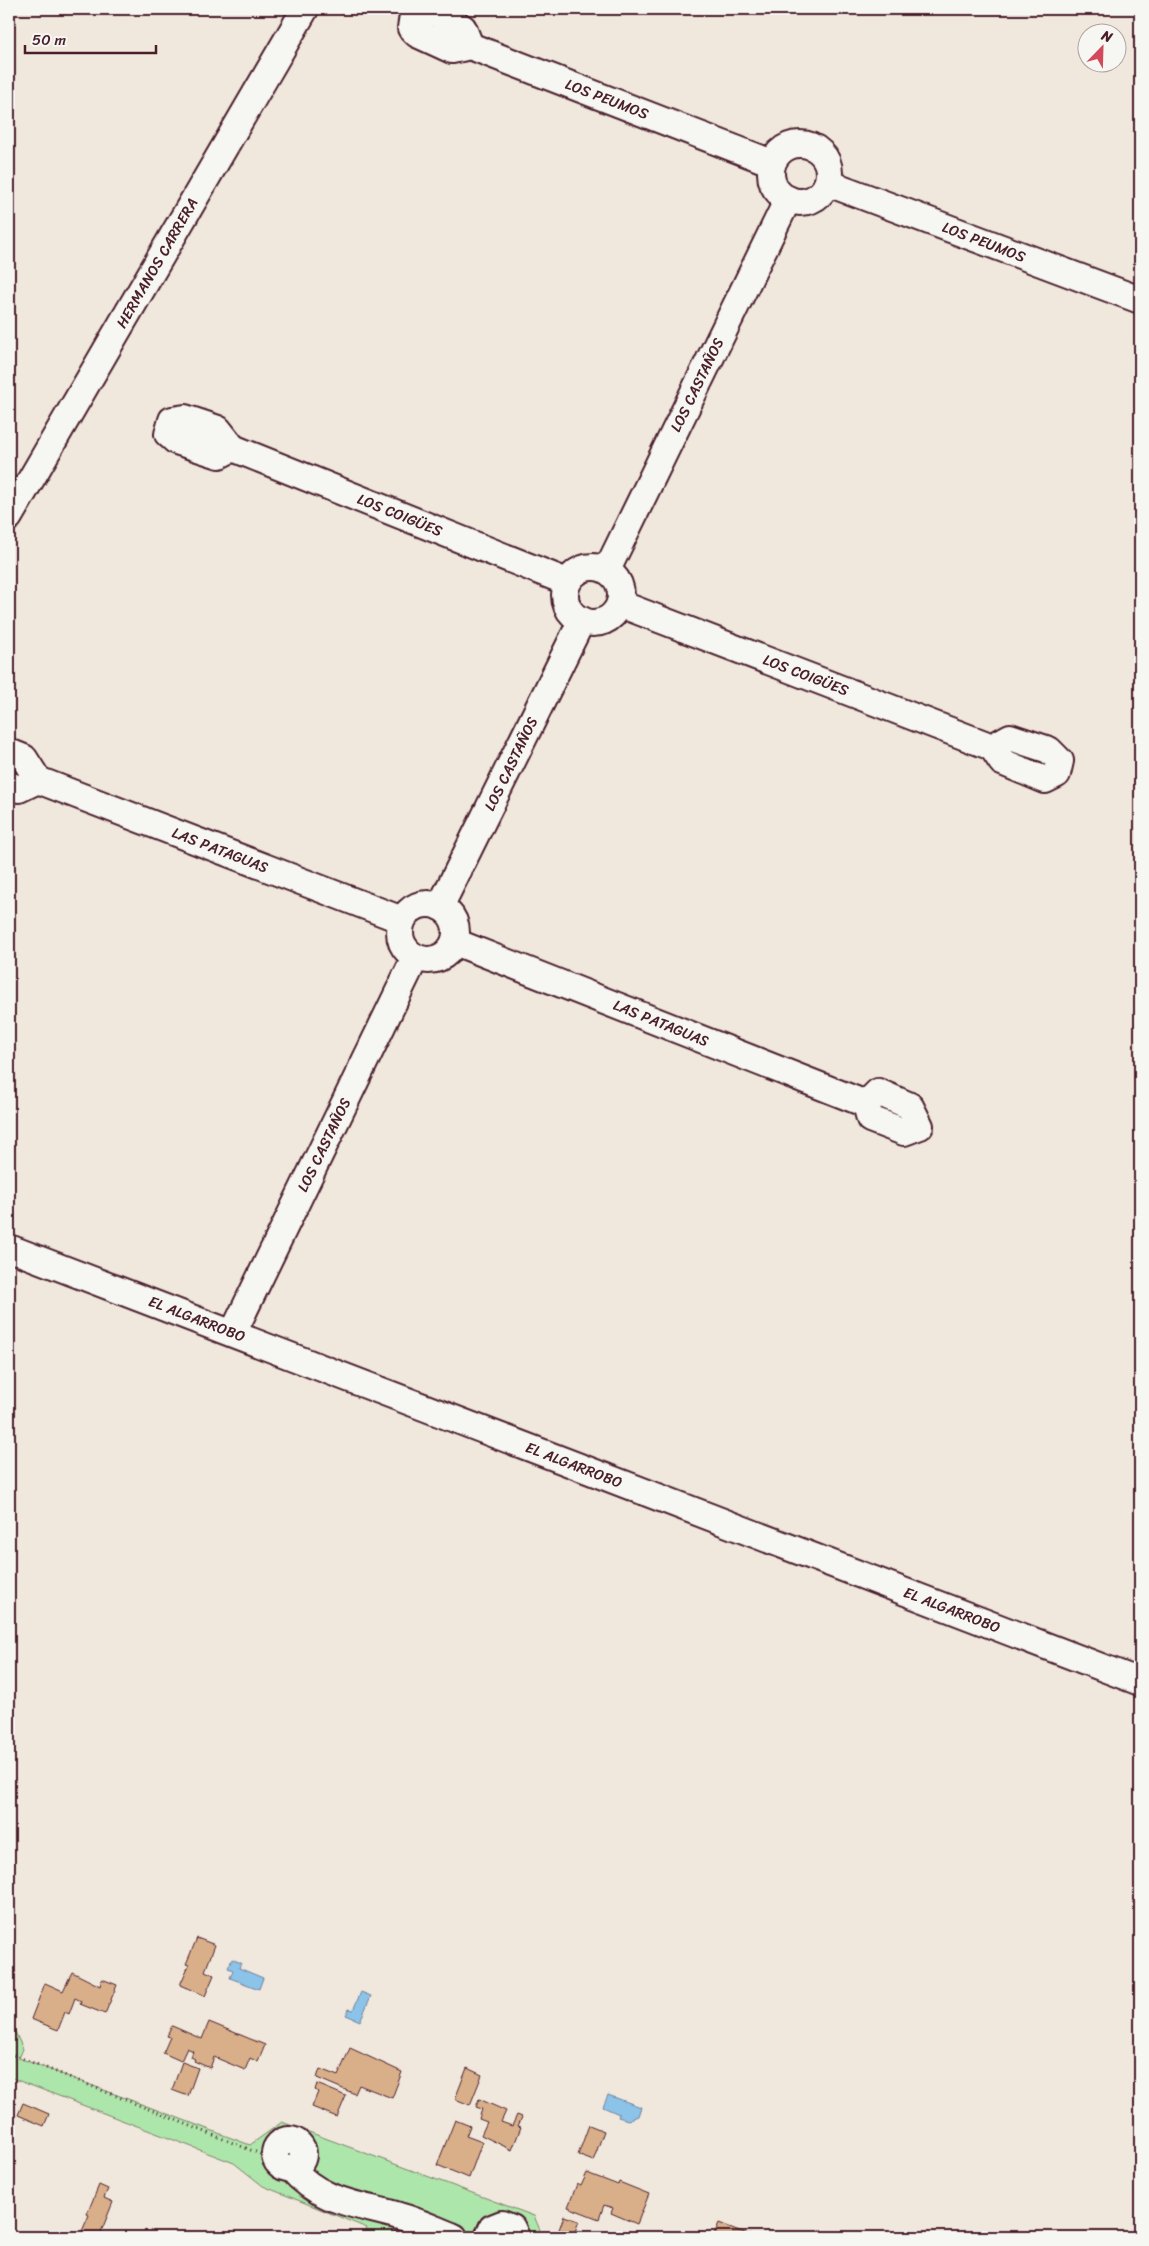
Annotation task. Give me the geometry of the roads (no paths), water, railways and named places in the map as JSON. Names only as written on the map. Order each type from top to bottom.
[{"type":"street","name":"HERMANOS CARRERA","points":[[9,517],[304,9]]},
{"type":"street","name":"LOS PEUMOS","points":[[470,46],[772,163]]},
{"type":"street","points":[[797,143],[806,144],[826,158],[829,166],[828,183],[818,196],[811,200],[795,202],[782,196],[773,184],[771,177],[772,163],[782,149],[797,143]]},
{"type":"street","name":"LOS PEUMOS","points":[[828,183],[1140,300]]},
{"type":"street","name":"LOS CASTAÑOS","points":[[607,570],[788,199]]},
{"type":"street","name":"LOS COIGÜES","points":[[233,448],[568,582]]},
{"type":"street","points":[[592,566],[607,570],[618,581],[621,588],[620,604],[616,611],[604,621],[589,623],[570,611],[566,604],[565,597],[568,582],[578,571],[584,568],[592,566]]},
{"type":"street","name":"LOS COIGÜES","points":[[620,604],[992,746]]},
{"type":"street","name":"LOS CASTAÑOS","points":[[440,907],[582,620]]},
{"type":"street","points":[[9,752],[24,758],[38,780],[19,789],[9,785]]},
{"type":"street","name":"LAS PATAGUAS","points":[[38,780],[402,920]]},
{"type":"street","points":[[426,904],[440,907],[446,910],[455,921],[457,935],[452,949],[439,959],[423,960],[416,958],[403,946],[400,928],[402,920],[412,909],[419,906],[426,904]]},
{"type":"street","name":"LAS PATAGUAS","points":[[455,942],[866,1104]]},
{"type":"street","name":"LOS CASTAÑOS","points":[[235,1328],[416,958]]},
{"type":"street","name":"EL ALGARROBO","points":[[9,1236],[235,1328],[1140,1682]]},
{"type":"street","name":"EL ALGARROBO","points":[[9,1248],[235,1328],[1140,1667]]},
{"type":"street","points":[[284,2163],[310,2186],[324,2195],[399,2227],[454,2237]]},
{"type":"street","points":[[488,2237],[492,2228],[502,2224],[512,2228],[516,2237]]},
{"type":"water","points":[[232,1959],[241,1963],[239,1968],[263,1978],[259,1989],[230,1978],[233,1970],[228,1968]]},
{"type":"water","points":[[361,1992],[371,1996],[360,2021],[346,2015],[349,2009],[353,2010]]},
{"type":"water","points":[[608,2095],[641,2107],[638,2116],[628,2120],[618,2117],[619,2114],[603,2107]]}]
